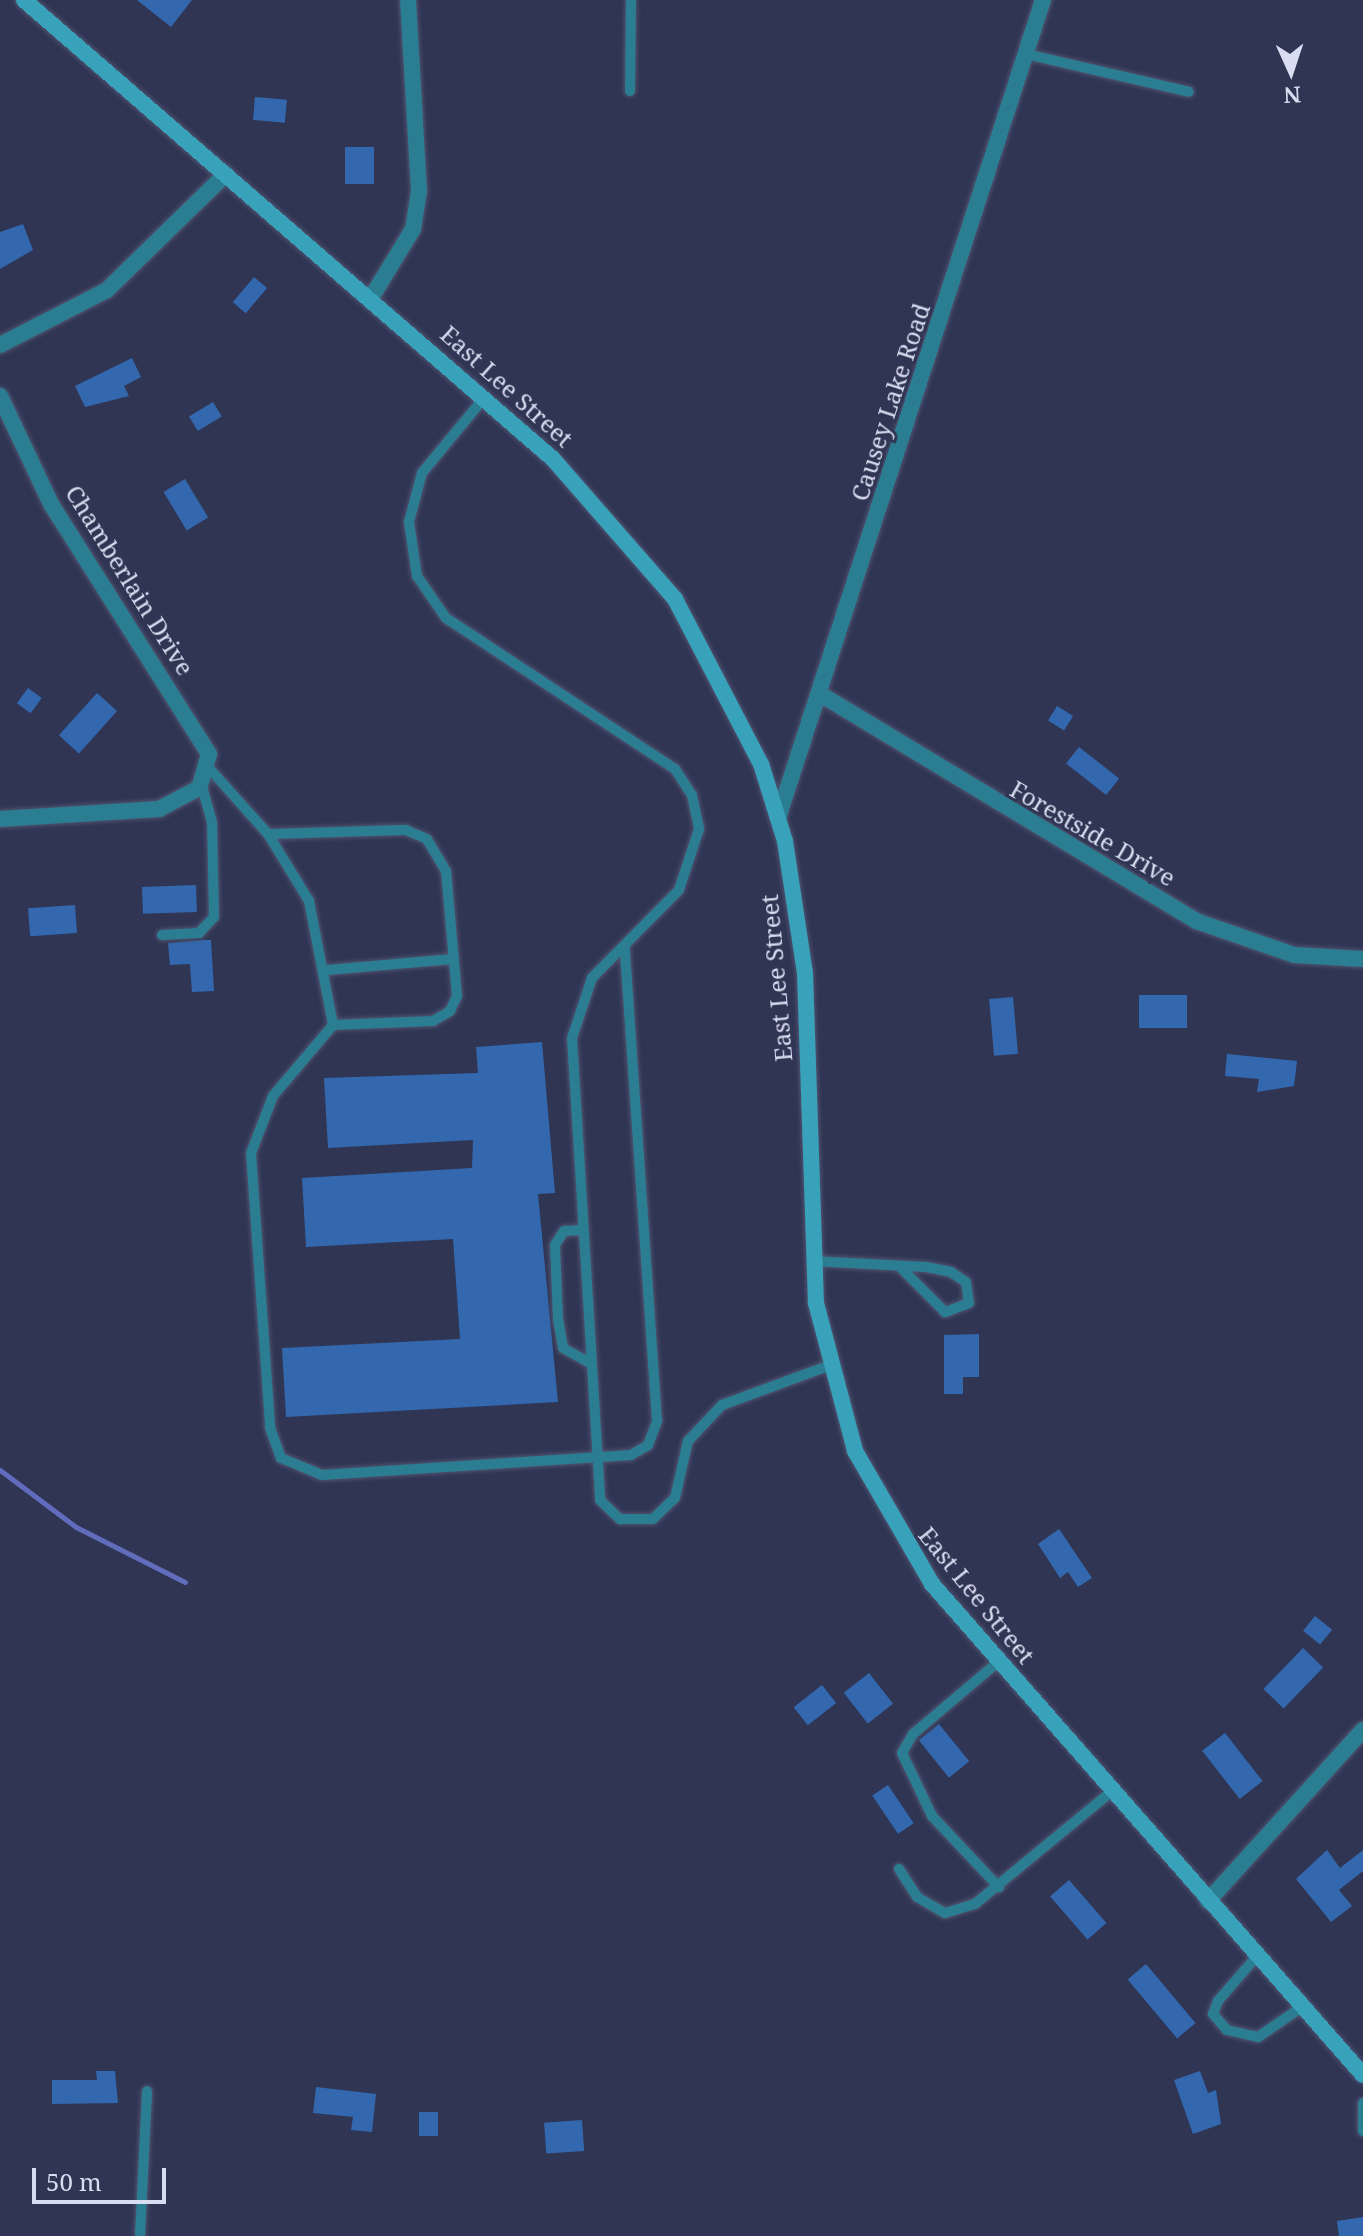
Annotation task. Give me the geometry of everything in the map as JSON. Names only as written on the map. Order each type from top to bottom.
[{"type":"street","name":"East Lee Street","points":[[24,0],[371,298],[592,497],[675,599],[761,764],[778,818],[805,973],[812,1261],[828,1366],[855,1451],[884,1510],[932,1584],[1363,2075]]},
{"type":"street","points":[[371,298],[413,229],[419,191],[408,0]]},
{"type":"street","name":"Causey Lake Road","points":[[778,818],[1043,0]]},
{"type":"street","points":[[0,345],[107,290],[226,174]]},
{"type":"street","name":"Chamberlain Drive","points":[[0,396],[58,515],[206,742],[203,780]]},
{"type":"street","name":"Forestside Drive","points":[[820,694],[1196,921],[1294,955],[1363,959]]},
{"type":"street","points":[[0,819],[111,817],[159,809],[203,780]]},
{"type":"street","points":[[1208,1901],[1363,1730]]},
{"type":"lane","points":[[630,91],[631,0]]},
{"type":"lane","points":[[1026,54],[1189,92]]},
{"type":"lane","points":[[484,398],[422,473],[409,522],[417,576],[446,618],[648,746],[692,795],[696,856],[679,890],[592,978],[572,1038],[581,1230],[600,1500],[610,1512],[653,1519],[675,1498],[688,1441],[722,1405],[828,1366]]},
{"type":"lane","points":[[203,780],[268,834],[309,901],[327,970],[333,1025],[273,1096],[251,1153],[270,1428],[281,1458],[322,1475],[631,1455],[648,1445],[657,1421],[625,946]]},
{"type":"lane","points":[[162,935],[199,933],[214,917],[212,822],[203,780]]},
{"type":"lane","points":[[268,834],[406,830],[427,839],[446,871],[457,996],[433,1021],[333,1025]]},
{"type":"lane","points":[[327,970],[454,959]]},
{"type":"lane","points":[[581,1230],[564,1231],[555,1245],[558,1319],[563,1348],[590,1363]]},
{"type":"lane","points":[[812,1261],[899,1266],[951,1272],[966,1282],[969,1303],[945,1312],[899,1266]]},
{"type":"lane","points":[[998,1662],[913,1734],[902,1753],[932,1816],[999,1887]]},
{"type":"lane","points":[[899,1869],[917,1897],[945,1913],[999,1887],[1112,1791]]},
{"type":"lane","points":[[1257,1956],[1218,2001],[1213,2014],[1227,2030],[1258,2037],[1302,2007]]},
{"type":"lane","points":[[140,2236],[147,2091]]},
{"type":"lane","points":[[1363,2103],[1363,2131]]},
{"type":"building","points":[[137,0],[192,0],[171,27]]},
{"type":"building","points":[[255,97],[287,100],[285,123],[253,120]]},
{"type":"building","points":[[345,147],[374,147],[374,184],[345,184]]},
{"type":"building","points":[[23,224],[33,250],[0,269],[0,232]]},
{"type":"building","points":[[254,277],[267,288],[246,313],[233,302]]},
{"type":"building","points":[[132,358],[141,377],[124,386],[129,396],[85,407],[75,386]]},
{"type":"building","points":[[213,402],[222,417],[198,431],[189,416]]},
{"type":"building","points":[[185,479],[208,518],[187,530],[164,492]]},
{"type":"building","points":[[28,688],[42,698],[31,713],[17,703]]},
{"type":"building","points":[[97,693],[117,711],[79,753],[59,735]]},
{"type":"building","points":[[1057,706],[1073,716],[1064,730],[1048,720]]},
{"type":"building","points":[[1079,747],[1119,778],[1106,795],[1066,764]]},
{"type":"building","points":[[196,885],[197,912],[143,914],[142,887]]},
{"type":"building","points":[[75,905],[77,933],[30,936],[28,908]]},
{"type":"building","points":[[211,940],[214,991],[192,992],[190,964],[170,965],[168,943]]},
{"type":"building","points":[[1139,995],[1187,995],[1187,1028],[1139,1028]]},
{"type":"building","points":[[1013,997],[1018,1054],[994,1056],[989,999]]},
{"type":"building","points":[[542,1042],[555,1193],[538,1194],[558,1402],[286,1417],[282,1348],[460,1339],[453,1239],[306,1247],[302,1178],[472,1168],[473,1140],[328,1148],[324,1078],[478,1073],[476,1047]]},
{"type":"building","points":[[1227,1054],[1297,1061],[1294,1086],[1257,1092],[1259,1079],[1225,1076]]},
{"type":"building","points":[[979,1334],[979,1377],[963,1377],[963,1394],[944,1394],[944,1335]]},
{"type":"building","points":[[1059,1529],[1092,1578],[1078,1587],[1068,1572],[1060,1578],[1038,1544]]},
{"type":"building","points":[[1315,1616],[1332,1630],[1320,1645],[1303,1631]]},
{"type":"building","points":[[1303,1648],[1323,1667],[1284,1708],[1263,1689]]},
{"type":"building","points":[[869,1673],[893,1704],[868,1723],[844,1693]]},
{"type":"building","points":[[822,1685],[836,1703],[808,1725],[794,1707]]},
{"type":"building","points":[[939,1724],[969,1761],[949,1778],[919,1740]]},
{"type":"building","points":[[1225,1733],[1263,1781],[1240,1799],[1202,1751]]},
{"type":"building","points":[[888,1785],[914,1823],[898,1834],[872,1796]]},
{"type":"building","points":[[1327,1850],[1340,1868],[1363,1850],[1363,1871],[1339,1890],[1352,1906],[1331,1922],[1296,1879]]},
{"type":"building","points":[[1069,1880],[1106,1923],[1088,1939],[1050,1896]]},
{"type":"building","points":[[1146,1964],[1195,2023],[1177,2038],[1128,1979]]},
{"type":"building","points":[[96,2071],[115,2071],[118,2103],[52,2104],[52,2080],[97,2080]]},
{"type":"building","points":[[1200,2071],[1208,2093],[1216,2090],[1221,2124],[1193,2134],[1174,2080]]},
{"type":"building","points":[[316,2087],[376,2094],[372,2132],[351,2130],[353,2117],[313,2113]]},
{"type":"building","points":[[419,2112],[438,2112],[438,2136],[419,2136]]},
{"type":"building","points":[[582,2120],[584,2151],[546,2154],[544,2123]]},
{"type":"building","points":[[1363,2217],[1363,2236],[1339,2236],[1337,2221]]},
{"type":"waterway","points":[[0,1470],[76,1527],[185,1582]]}]
